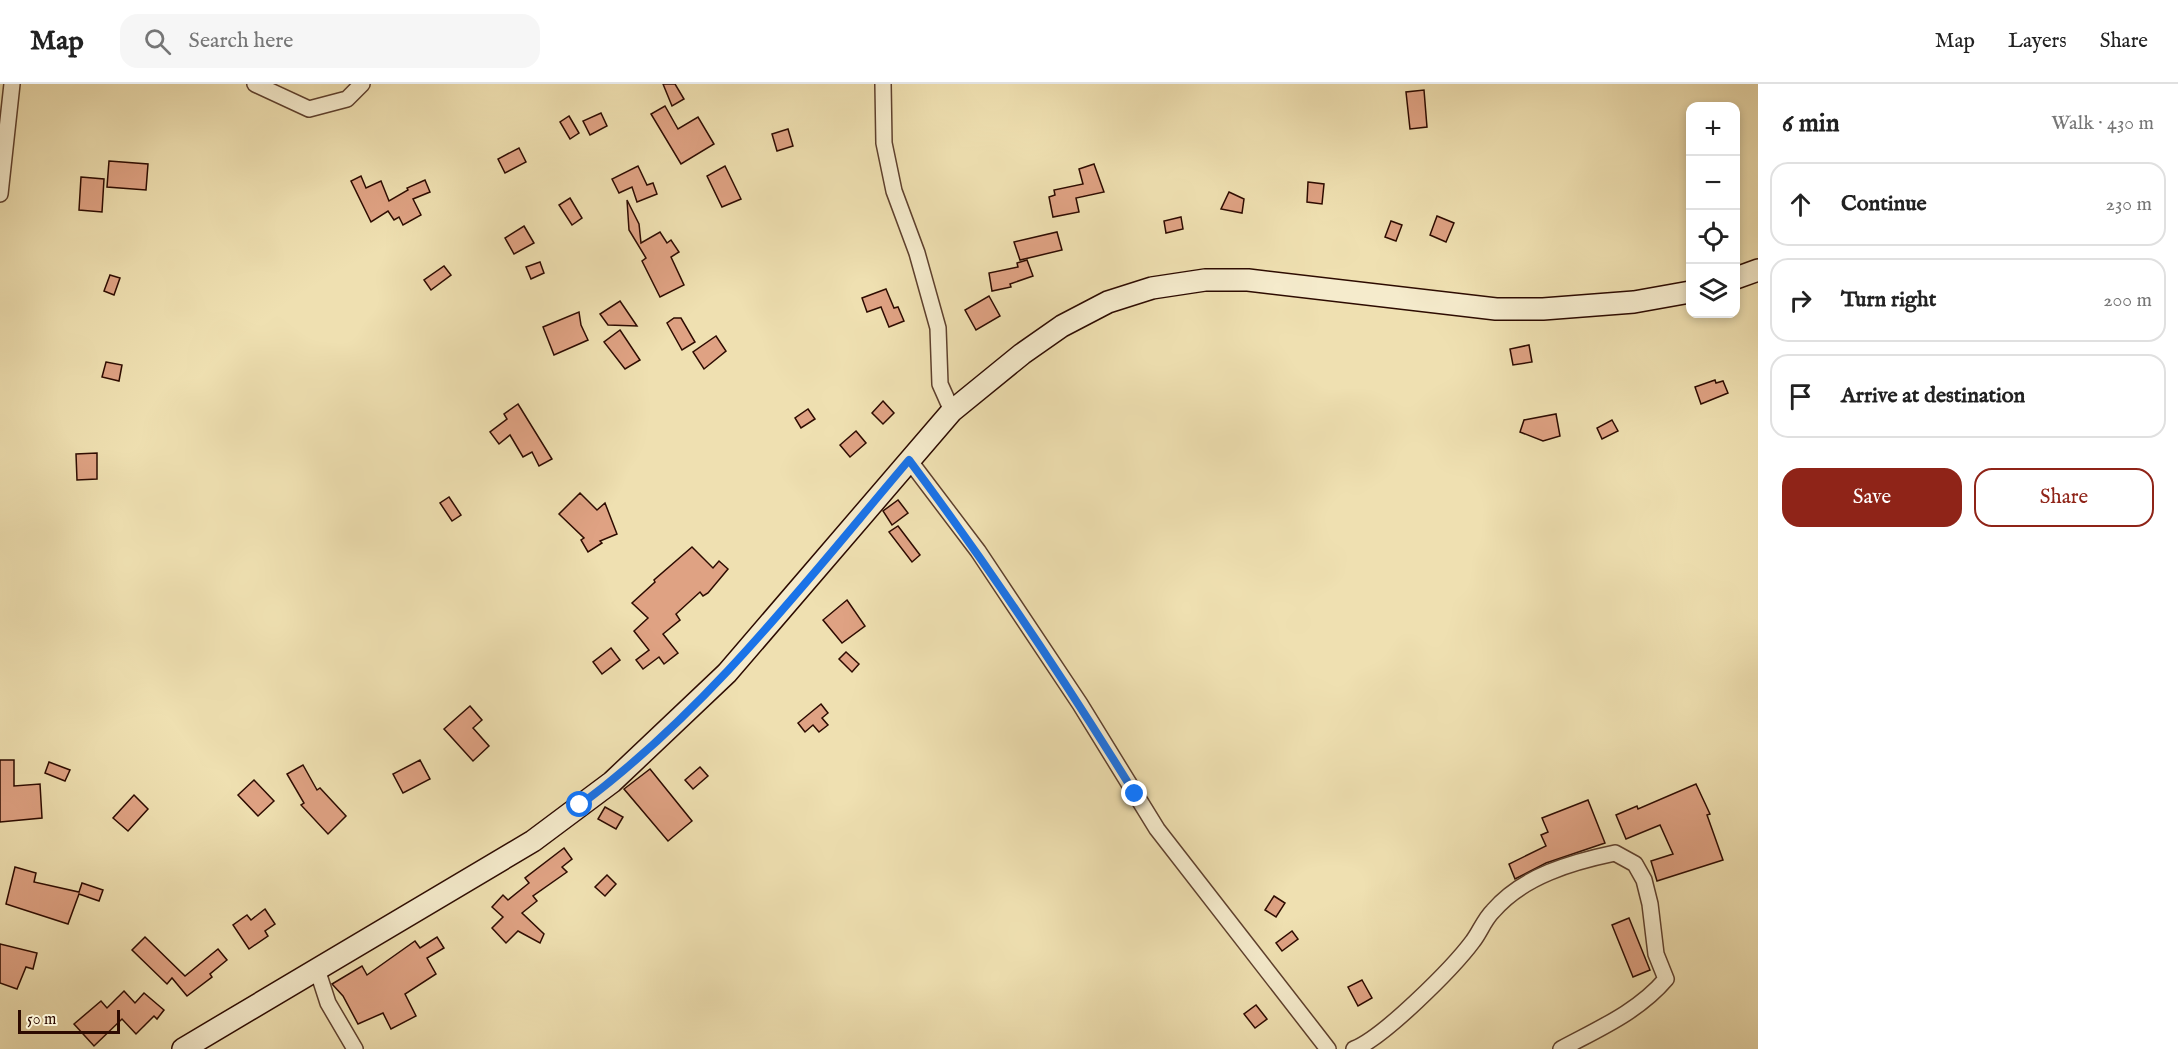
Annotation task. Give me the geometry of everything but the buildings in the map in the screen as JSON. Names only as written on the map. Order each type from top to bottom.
[{"type":"main road","points":[[1740,277],[1758,270]]},
{"type":"main road","points":[[183,1049],[533,841],[612,782],[727,673],[952,411],[1022,354],[1062,326],[1108,302],[1152,288],[1205,280],[1248,280],[1496,309],[1543,309],[1634,302],[1686,293]]},
{"type":"street","points":[[0,194],[12,84]]},
{"type":"street","points":[[255,84],[309,109],[347,99],[362,84]]},
{"type":"street","points":[[883,84],[884,143],[892,182],[938,328],[940,384],[952,411]]},
{"type":"street","points":[[909,460],[978,551],[1080,704],[1157,829],[1328,1049]]},
{"type":"street","points":[[1354,1049],[1401,1015],[1472,942],[1492,911],[1520,887],[1582,860],[1615,853],[1635,864],[1644,880],[1650,904],[1656,954],[1666,979],[1653,994],[1621,1017],[1561,1049]]},
{"type":"street","points":[[317,969],[328,1004],[355,1049]]},
{"type":"route","points":[[580,805],[612,782],[727,673],[909,460],[978,551],[1080,704],[1135,794]]}]
